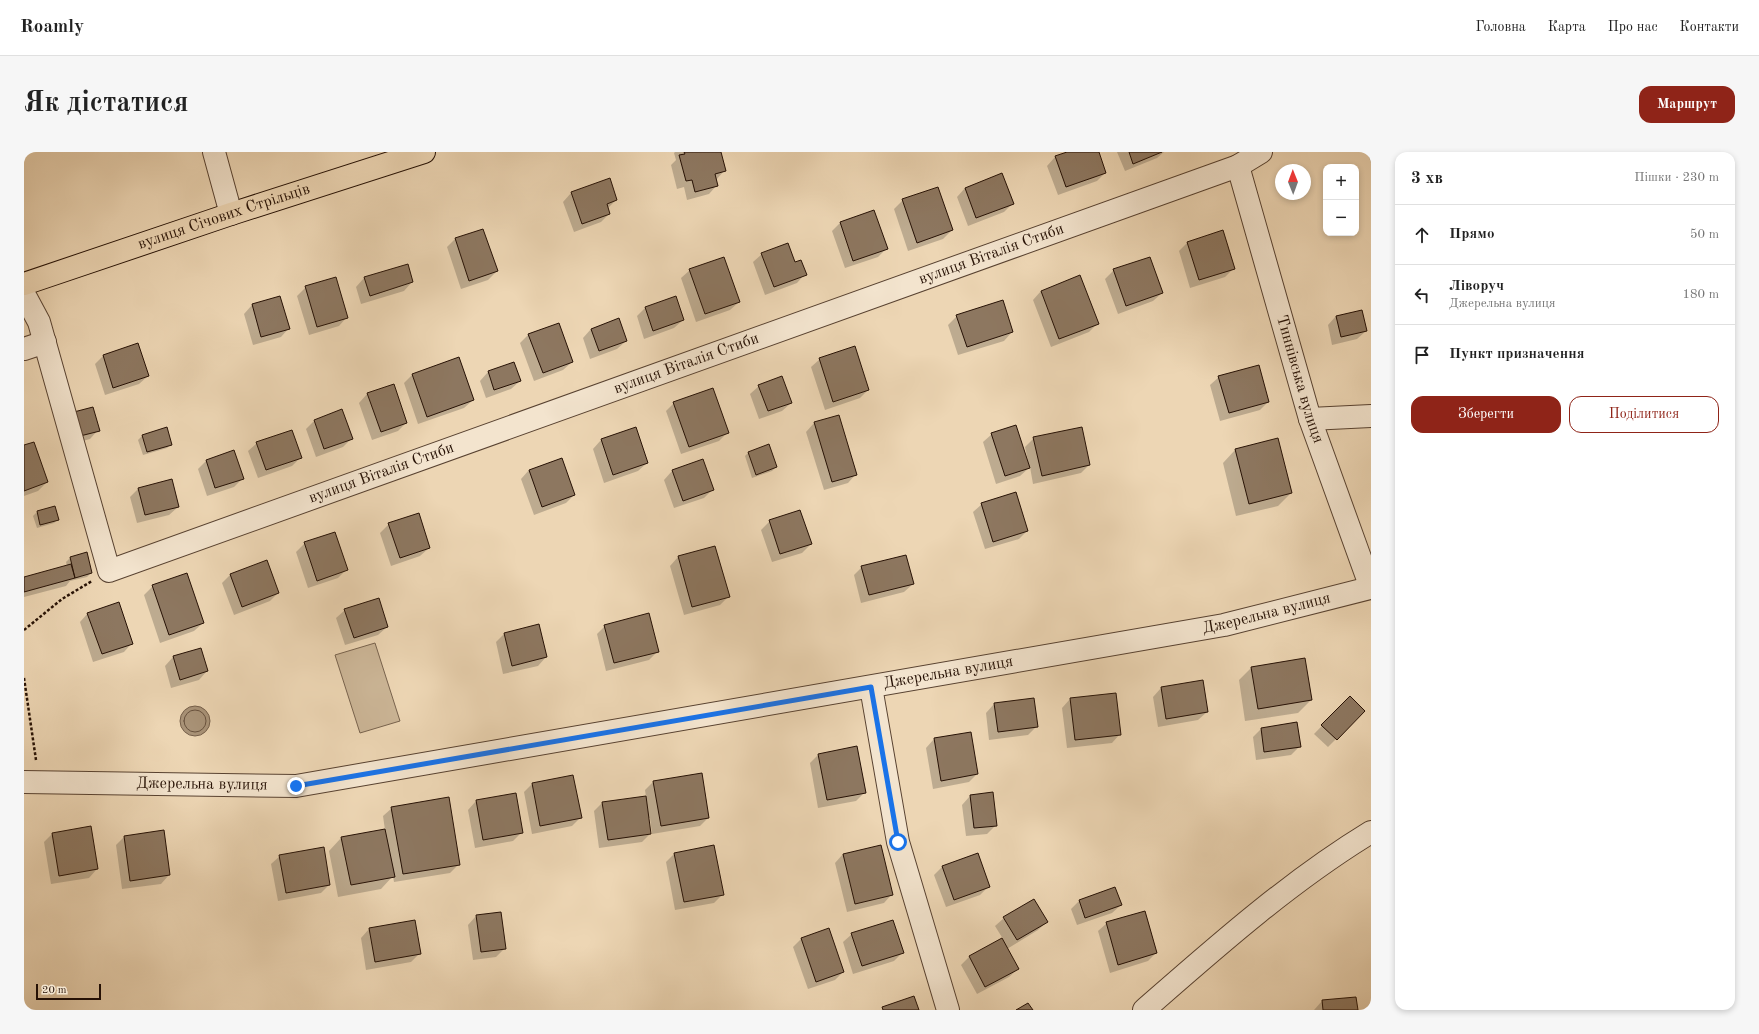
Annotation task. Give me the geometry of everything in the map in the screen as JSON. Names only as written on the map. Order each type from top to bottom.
[{"type":"main road","name":"вулиця Січових Стрільців","points":[[24,284],[232,214],[424,152]]},
{"type":"street","points":[[214,152],[232,214]]},
{"type":"street","name":"вулиця Віталія Стиби","points":[[109,571],[1238,166],[1261,152]]},
{"type":"street","name":"Тиннівська вулиця","points":[[1238,166],[1310,419],[1371,588]]},
{"type":"street","points":[[24,294],[39,322],[109,571]]},
{"type":"street","points":[[24,349],[45,342]]},
{"type":"street","points":[[1310,419],[1371,416]]},
{"type":"street","name":"Джерельна вулиця","points":[[32,782],[296,786],[1224,625],[1371,588]]},
{"type":"street","points":[[871,687],[898,842],[948,1010]]},
{"type":"street","points":[[1144,1010],[1263,909],[1347,847],[1371,832]]},
{"type":"path","points":[[24,630],[62,598],[109,571]]},
{"type":"path","points":[[24,678],[32,782]]},
{"type":"shaded area","points":[[375,643],[400,721],[360,733],[335,655]]},
{"type":"water","points":[[195,706],[206,710],[210,721],[206,732],[195,736],[184,732],[180,721],[184,710]]},
{"type":"building","points":[[684,152],[721,152],[726,171],[715,174],[718,186],[695,192],[692,180],[686,181],[679,155],[685,154]]},
{"type":"building","points":[[1067,152],[1099,152],[1106,173],[1066,187],[1055,156]]},
{"type":"building","points":[[1129,152],[1162,152],[1133,164]]},
{"type":"building","points":[[1002,173],[1014,204],[976,218],[965,188]]},
{"type":"building","points":[[610,178],[617,200],[607,204],[610,214],[582,224],[571,192]]},
{"type":"building","points":[[938,187],[953,230],[917,243],[902,199]]},
{"type":"building","points":[[874,210],[888,249],[853,261],[840,222]]},
{"type":"building","points":[[483,229],[498,271],[469,281],[455,238]]},
{"type":"building","points":[[1223,230],[1235,269],[1199,280],[1187,242]]},
{"type":"building","points":[[788,243],[795,262],[801,260],[807,275],[774,287],[761,253]]},
{"type":"building","points":[[724,257],[740,302],[705,314],[689,269]]},
{"type":"building","points":[[1150,257],[1163,293],[1126,306],[1113,269]]},
{"type":"building","points":[[408,264],[413,282],[370,296],[364,277]]},
{"type":"building","points":[[1080,275],[1099,324],[1059,339],[1041,291]]},
{"type":"building","points":[[336,277],[348,318],[317,327],[305,286]]},
{"type":"building","points":[[280,296],[290,329],[261,337],[252,304]]},
{"type":"building","points":[[676,296],[684,320],[653,331],[645,307]]},
{"type":"building","points":[[1003,300],[1013,332],[967,347],[956,315]]},
{"type":"building","points":[[1362,310],[1367,331],[1341,337],[1336,316]]},
{"type":"building","points":[[619,318],[627,341],[599,351],[591,329]]},
{"type":"building","points":[[559,323],[573,362],[543,373],[528,334]]},
{"type":"building","points":[[138,343],[149,376],[113,388],[103,355]]},
{"type":"building","points":[[855,346],[869,390],[833,402],[819,358]]},
{"type":"building","points":[[459,357],[474,400],[427,417],[412,374]]},
{"type":"building","points":[[514,362],[521,381],[494,390],[488,371]]},
{"type":"building","points":[[1259,365],[1269,402],[1229,413],[1218,376]]},
{"type":"building","points":[[782,376],[792,403],[768,411],[758,385]]},
{"type":"building","points":[[394,384],[407,423],[381,432],[367,393]]},
{"type":"building","points":[[713,388],[729,433],[689,447],[673,402]]},
{"type":"building","points":[[93,407],[100,431],[76,437],[70,413]]},
{"type":"building","points":[[342,409],[353,439],[324,449],[314,420]]},
{"type":"building","points":[[839,415],[857,475],[832,482],[814,422]]},
{"type":"building","points":[[1016,425],[1030,468],[1005,476],[991,433]]},
{"type":"building","points":[[167,427],[172,445],[147,452],[142,435]]},
{"type":"building","points":[[636,427],[648,463],[613,475],[601,439]]},
{"type":"building","points":[[1082,427],[1090,465],[1042,476],[1033,437]]},
{"type":"building","points":[[292,430],[302,458],[266,470],[256,442]]},
{"type":"building","points":[[1278,438],[1292,493],[1249,504],[1235,449]]},
{"type":"building","points":[[34,442],[48,482],[24,491],[24,445]]},
{"type":"building","points":[[769,444],[777,467],[756,475],[748,452]]},
{"type":"building","points":[[234,450],[244,479],[215,488],[206,460]]},
{"type":"building","points":[[562,458],[575,495],[542,507],[529,470]]},
{"type":"building","points":[[703,459],[714,490],[683,501],[672,470]]},
{"type":"building","points":[[172,479],[179,507],[145,515],[138,488]]},
{"type":"building","points":[[1016,492],[1028,531],[993,542],[981,503]]},
{"type":"building","points":[[55,506],[59,520],[40,525],[37,511]]},
{"type":"building","points":[[800,510],[812,544],[780,554],[769,520]]},
{"type":"building","points":[[419,513],[430,548],[400,558],[388,523]]},
{"type":"building","points":[[335,532],[348,570],[317,581],[304,542]]},
{"type":"building","points":[[715,546],[730,597],[692,607],[678,556]]},
{"type":"building","points":[[87,552],[92,573],[75,578],[70,557]]},
{"type":"building","points":[[906,555],[914,584],[869,595],[861,566]]},
{"type":"building","points":[[267,560],[279,593],[242,607],[230,574]]},
{"type":"building","points":[[71,564],[75,578],[24,592],[24,577]]},
{"type":"building","points":[[187,573],[204,623],[169,635],[152,585]]},
{"type":"building","points":[[379,598],[388,627],[354,638],[344,609]]},
{"type":"building","points":[[119,602],[133,644],[102,654],[87,613]]},
{"type":"building","points":[[649,613],[659,652],[614,663],[604,625]]},
{"type":"building","points":[[539,624],[547,657],[512,666],[504,633]]},
{"type":"building","points":[[201,648],[208,671],[180,680],[173,656]]},
{"type":"building","points":[[1305,658],[1312,700],[1258,709],[1251,667]]},
{"type":"building","points":[[1203,680],[1208,712],[1166,719],[1161,687]]},
{"type":"building","points":[[1116,693],[1121,735],[1075,740],[1070,698]]},
{"type":"building","points":[[1350,696],[1365,711],[1337,740],[1321,725]]},
{"type":"building","points":[[1034,698],[1038,727],[998,732],[994,703]]},
{"type":"building","points":[[1297,722],[1301,747],[1264,752],[1261,728]]},
{"type":"building","points":[[971,732],[978,774],[941,781],[934,738]]},
{"type":"building","points":[[857,746],[866,793],[827,800],[818,754]]},
{"type":"building","points":[[702,773],[709,818],[661,826],[653,781]]},
{"type":"building","points":[[573,775],[582,818],[540,826],[532,783]]},
{"type":"building","points":[[993,792],[997,826],[974,828],[970,795]]},
{"type":"building","points":[[516,793],[523,833],[483,840],[476,800]]},
{"type":"building","points":[[646,796],[651,834],[608,840],[602,802]]},
{"type":"building","points":[[449,797],[460,865],[403,874],[391,807]]},
{"type":"building","points":[[91,826],[98,869],[59,876],[52,833]]},
{"type":"building","points":[[385,829],[395,877],[351,885],[341,837]]},
{"type":"building","points":[[164,830],[170,875],[130,881],[124,836]]},
{"type":"building","points":[[714,845],[724,895],[684,902],[674,853]]},
{"type":"building","points":[[881,845],[893,895],[855,904],[843,854]]},
{"type":"building","points":[[324,847],[330,885],[286,893],[279,855]]},
{"type":"building","points":[[978,853],[990,887],[954,900],[942,866]]},
{"type":"building","points":[[1115,887],[1122,905],[1085,918],[1079,900]]},
{"type":"building","points":[[1034,899],[1048,922],[1017,940],[1003,917]]},
{"type":"building","points":[[1145,911],[1157,953],[1118,965],[1106,922]]},
{"type":"building","points":[[501,912],[506,949],[481,952],[476,915]]},
{"type":"building","points":[[415,920],[421,954],[375,962],[369,928]]},
{"type":"building","points":[[893,920],[904,953],[862,966],[851,933]]},
{"type":"building","points":[[829,928],[844,972],[816,982],[801,938]]},
{"type":"building","points":[[1002,938],[1019,969],[985,987],[969,956]]},
{"type":"building","points":[[914,996],[919,1010],[883,1010],[882,1007]]},
{"type":"building","points":[[1356,997],[1358,1010],[1323,1010],[1322,1000]]},
{"type":"building","points":[[1028,1003],[1033,1010],[1016,1010]]},
{"type":"route","points":[[296,786],[871,687],[898,842]]}]
